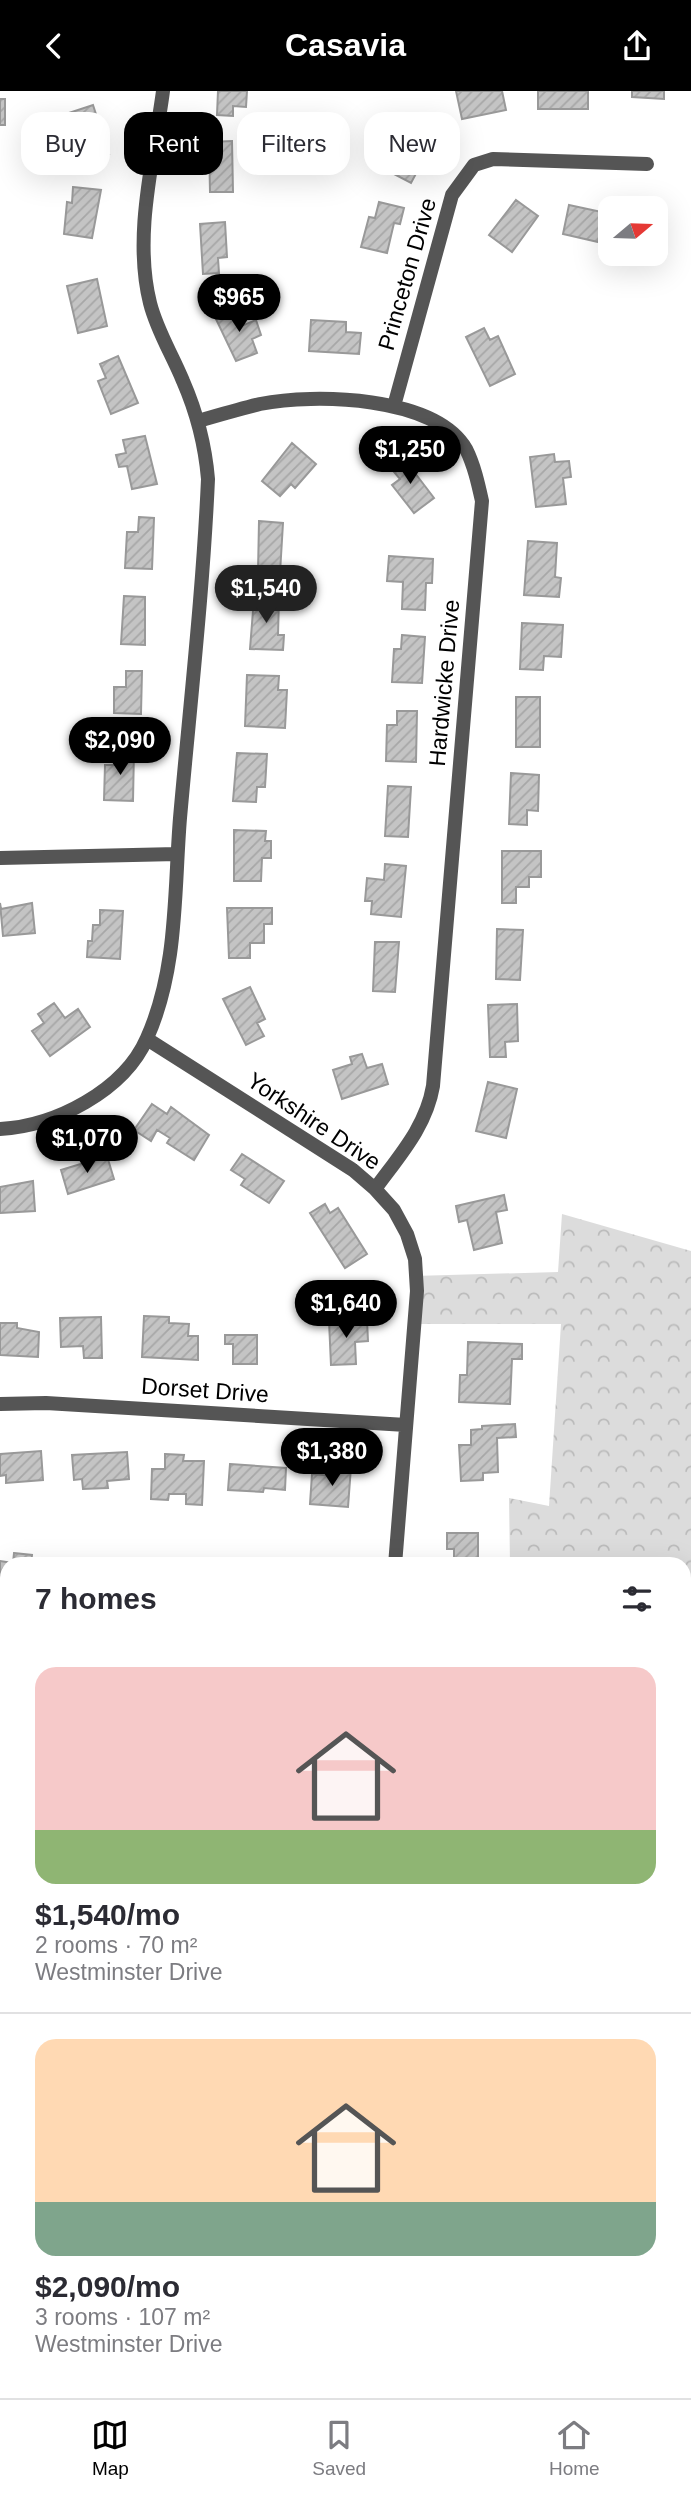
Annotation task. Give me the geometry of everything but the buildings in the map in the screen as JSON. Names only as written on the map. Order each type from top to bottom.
[{"type":"street","points":[[0,1129],[41,1122],[90,1100],[124,1073],[147,1039],[171,961],[177,854],[208,479],[205,445],[198,421],[184,381],[158,331],[144,263],[145,222],[163,91]]},
{"type":"street","name":"Princeton Drive","points":[[394,406],[452,195],[474,165],[493,159],[648,164]]},
{"type":"street","name":"Hardwicke Drive","points":[[198,421],[261,404],[297,400],[394,406],[430,417],[450,431],[465,448],[482,501],[433,1087],[429,1109],[419,1129],[375,1189]]},
{"type":"street","points":[[0,857],[177,854]]},
{"type":"street","name":"Yorkshire Drive","points":[[147,1039],[354,1170],[394,1210],[415,1259],[417,1291],[395,1557]]},
{"type":"street","name":"Dorset Drive","points":[[0,1404],[46,1403],[406,1425]]},
{"type":"green space","points":[[562,1214],[691,1251],[691,1557],[510,1557],[509,1498],[549,1506],[561,1324],[414,1324],[414,1276],[558,1272]]}]
